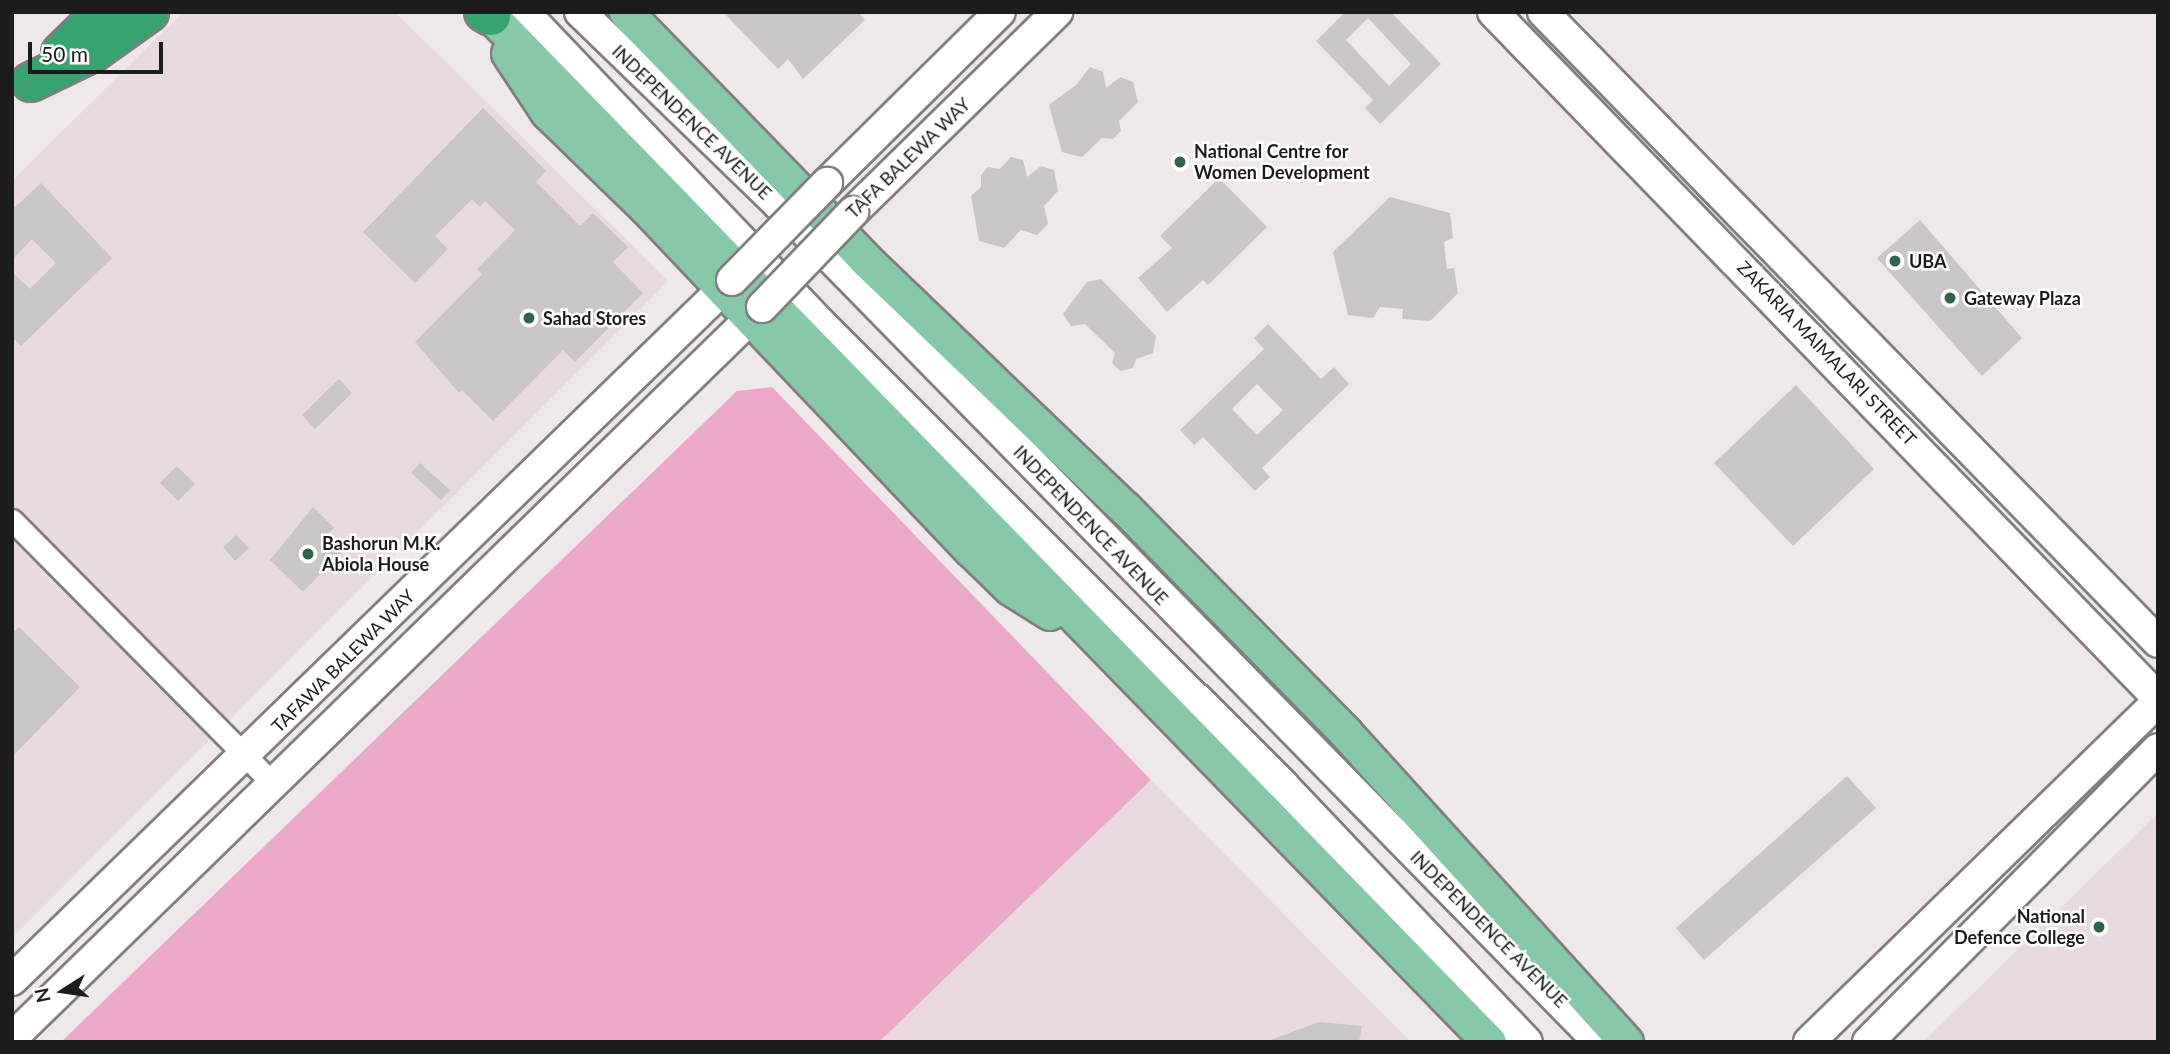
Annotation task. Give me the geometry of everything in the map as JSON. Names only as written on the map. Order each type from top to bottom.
[{"type":"highway","points":[[22,91],[103,12]]},
{"type":"highway","points":[[22,91],[93,52],[149,12]]},
{"type":"main road","name":"INDEPENDENCE AVENUE","points":[[580,12],[778,204],[1599,1042]]},
{"type":"main road","name":"INDEPENDENCE AVENUE","points":[[626,12],[866,260],[1125,508],[1345,732],[1626,1042]]},
{"type":"main road","points":[[727,285],[1000,12]]},
{"type":"main road","name":"TAFA BALEWA WAY","points":[[12,1038],[756,313],[853,212],[1057,12]]},
{"type":"main road","name":"ZAKARIA MAIMALARI STREET","points":[[1493,12],[1724,246],[2158,700]]},
{"type":"main road","name":"ZAKARIA MAIMALARI STREET","points":[[1543,12],[1708,178],[2158,642]]},
{"type":"main road","points":[[496,13],[517,73],[547,112],[1269,800],[1489,1042]]},
{"type":"main road","points":[[496,13],[1085,630],[1527,1042]]},
{"type":"main road","points":[[1724,246],[1748,219]]},
{"type":"main road","name":"TAFAWA BALEWA WAY","points":[[12,980],[245,757],[727,285]]},
{"type":"main road","points":[[1810,1042],[2158,700]]},
{"type":"main road","points":[[1868,1042],[2158,749]]},
{"type":"main road","points":[[1269,800],[1351,933],[1457,1042]]},
{"type":"street","points":[[12,520],[274,785]]},
{"type":"shaded area","points":[[183,12],[395,12],[668,281],[12,938],[12,181]]},
{"type":"shaded area","points":[[772,387],[1151,780],[879,1042],[61,1042],[737,391]]},
{"type":"shaded area","points":[[1151,780],[1411,1042],[879,1042]]},
{"type":"shaded area","name":"National Defence College","points":[[2158,813],[2158,1042],[1923,1042]]},
{"type":"building","points":[[723,12],[858,12],[865,20],[803,79],[788,59],[778,69]]},
{"type":"building","points":[[1345,12],[1391,12],[1441,64],[1380,124],[1365,108],[1373,100],[1316,41]],"holes":[[[1368,18],[1411,64],[1389,86],[1346,40]]]},
{"type":"building","points":[[1090,67],[1103,72],[1106,88],[1120,77],[1133,82],[1138,102],[1119,121],[1121,131],[1113,139],[1102,138],[1082,157],[1062,152],[1049,105],[1077,84]]},
{"type":"building","name":"Sahad Stores","points":[[483,108],[546,171],[536,182],[580,226],[593,213],[628,247],[613,262],[643,293],[575,362],[563,350],[493,421],[462,390],[459,393],[415,342],[482,274],[477,269],[515,230],[485,201],[480,207],[472,199],[435,236],[448,249],[415,283],[363,232]]},
{"type":"building","points":[[1011,157],[1023,160],[1027,177],[1041,166],[1054,170],[1058,191],[1044,206],[1048,224],[1037,235],[1021,230],[1004,248],[979,241],[971,196],[981,187],[981,175],[988,167],[1000,169]]},
{"type":"building","points":[[1219,178],[1267,227],[1208,285],[1203,280],[1167,312],[1138,278],[1172,248],[1160,236]]},
{"type":"building","points":[[41,183],[112,258],[21,346],[12,337],[12,272],[30,289],[56,263],[32,239],[12,260],[12,210]]},
{"type":"building","points":[[1390,197],[1450,213],[1453,238],[1444,242],[1447,269],[1454,268],[1458,293],[1430,321],[1402,319],[1403,309],[1380,307],[1373,318],[1348,315],[1333,252]]},
{"type":"building","name":"Gateway Plaza","points":[[1920,220],[2022,338],[1982,376],[1877,258]]},
{"type":"building","points":[[1101,279],[1156,336],[1153,353],[1136,359],[1133,368],[1120,371],[1112,363],[1115,353],[1085,324],[1071,326],[1063,314],[1087,282]]},
{"type":"building","points":[[1268,324],[1321,379],[1334,367],[1349,384],[1262,468],[1270,477],[1255,491],[1203,437],[1194,445],[1180,430],[1264,349],[1254,338]],"holes":[[[1257,384],[1283,410],[1257,435],[1232,409]]]},
{"type":"building","points":[[339,379],[352,393],[315,429],[302,415]]},
{"type":"building","points":[[1796,385],[1874,469],[1793,546],[1714,463]]},
{"type":"building","points":[[420,463],[450,490],[441,500],[411,473]]},
{"type":"building","points":[[177,466],[195,484],[178,501],[160,483]]},
{"type":"building","name":"Bashorun M.K. Abiola House","points":[[313,507],[334,528],[329,533],[345,549],[303,592],[270,560]]},
{"type":"building","points":[[236,535],[249,548],[235,561],[223,547]]},
{"type":"building","points":[[19,627],[80,687],[12,757],[12,634]]},
{"type":"building","points":[[1847,776],[1876,808],[1704,960],[1676,928]]},
{"type":"building","points":[[1319,1022],[1362,1026],[1359,1042],[1265,1042]]},
{"type":"place","name":"National Centre for Women Development","points":[[1180,162]]},
{"type":"place","name":"UBA","points":[[1895,261]]},
{"type":"place","name":"Gateway Plaza","points":[[1950,298]]},
{"type":"place","name":"Sahad Stores","points":[[529,318]]},
{"type":"place","name":"Bashorun M.K. Abiola House","points":[[308,554]]},
{"type":"place","name":"National Defence College","points":[[2099,927]]}]
